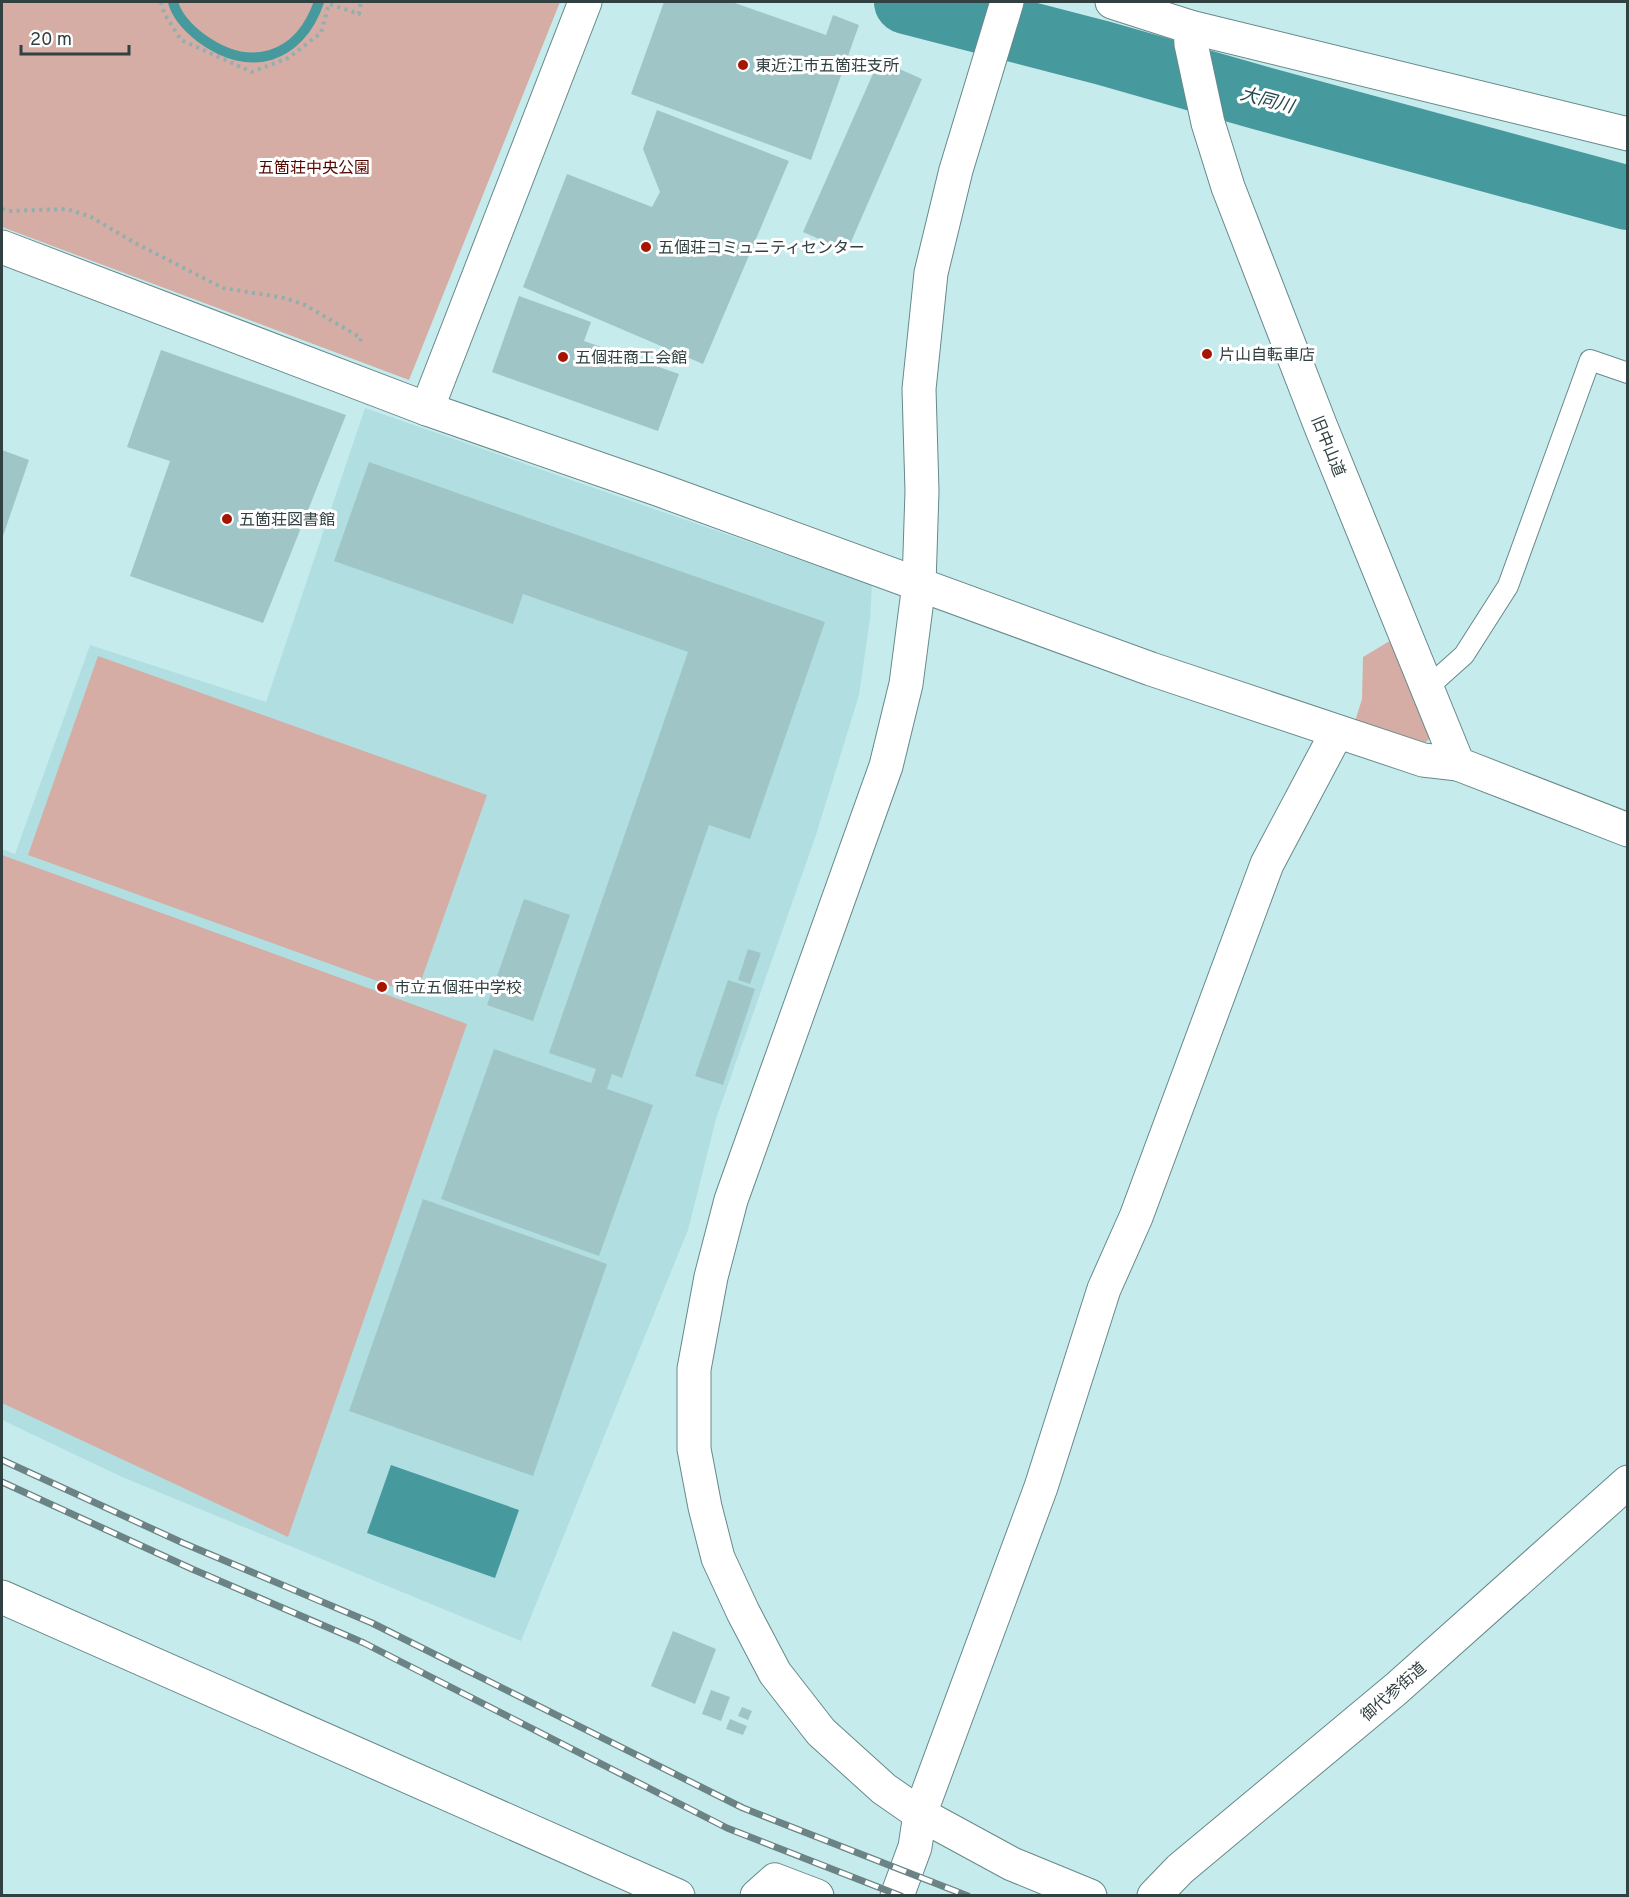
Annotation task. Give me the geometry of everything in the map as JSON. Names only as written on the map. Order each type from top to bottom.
[{"type":"street","points":[[427,409],[585,2]]},
{"type":"street","points":[[1007,2],[956,170],[931,273],[919,389],[922,491],[919,584],[906,684],[886,766],[731,1200],[711,1277],[694,1369],[694,1449],[718,1558],[775,1673],[821,1732],[884,1789],[920,1814],[1012,1864],[1090,1896]]},
{"type":"street","points":[[1112,2],[1191,35],[1628,134]]},
{"type":"street","name":"旧中山道","points":[[1191,35],[1208,123],[1232,198],[1321,427],[1458,764]]},
{"type":"street","points":[[2,247],[427,409],[1152,669],[1423,760],[1458,764],[1628,830]]},
{"type":"street","points":[[897,1896],[915,1847],[920,1814],[1041,1487],[1104,1289],[1136,1217],[1268,864],[1337,732]]},
{"type":"street","name":"御代参街道","points":[[1154,1896],[1180,1869],[1396,1689],[1628,1482]]},
{"type":"street","points":[[2,1598],[678,1896]]},
{"type":"street","points":[[757,1896],[775,1880],[817,1896]]},
{"type":"lane","points":[[1426,689],[1464,655],[1508,586],[1590,360],[1628,373]]},
{"type":"path","points":[[161,2],[164,13],[181,40],[252,72],[288,58],[321,33],[329,4],[359,14],[361,2]]},
{"type":"path","points":[[2,209],[9,211],[67,209],[91,217],[135,243],[223,288],[285,298],[305,305],[362,338],[347,378]]},
{"type":"shaded area","name":"市立五個荘中学校","points":[[365,408],[872,585],[870,619],[859,695],[816,835],[716,1119],[688,1230],[521,1641],[122,1477],[2,1420],[2,849],[15,854],[90,645],[266,702]]},
{"type":"shaded area","points":[[391,1465],[519,1510],[495,1578],[367,1533]]},
{"type":"green space","name":"五箇荘中央公園","points":[[2,2],[560,2],[409,380],[2,227]]},
{"type":"green space","points":[[1393,639],[1430,738],[1418,750],[1353,728],[1362,699],[1363,657]]},
{"type":"green space","points":[[98,656],[487,795],[416,995],[28,855]]},
{"type":"green space","points":[[2,855],[467,1024],[288,1537],[2,1403]]},
{"type":"building","name":"東近江市五箇荘支所","points":[[664,2],[732,2],[826,35],[833,15],[859,25],[811,160],[631,94]]},
{"type":"building","points":[[879,60],[922,79],[847,251],[803,232]]},
{"type":"building","name":"五個荘コミュニティセンター","points":[[657,110],[789,161],[703,364],[523,287],[567,174],[652,207],[660,192],[643,149]]},
{"type":"building","name":"五個荘商工会館","points":[[519,296],[591,322],[584,341],[679,374],[658,431],[492,372]]},
{"type":"building","name":"五箇荘図書館","points":[[161,350],[346,415],[263,623],[130,576],[170,461],[127,447]]},
{"type":"building","points":[[2,450],[29,460],[2,539]]},
{"type":"building","name":"市立五個荘中学校","points":[[369,462],[825,622],[750,839],[709,825],[622,1078],[612,1074],[607,1089],[653,1105],[599,1256],[441,1199],[494,1049],[591,1083],[596,1069],[549,1053],[688,652],[523,594],[513,624],[334,561]]},
{"type":"building","points":[[524,899],[570,915],[533,1021],[487,1005]]},
{"type":"building","points":[[748,949],[761,953],[750,984],[738,980]]},
{"type":"building","points":[[728,980],[755,989],[723,1085],[695,1076]]},
{"type":"building","points":[[423,1199],[607,1264],[533,1476],[349,1411]]},
{"type":"building","points":[[673,1631],[716,1649],[695,1704],[651,1686]]},
{"type":"building","points":[[711,1690],[730,1697],[721,1721],[702,1714]]},
{"type":"building","points":[[742,1707],[752,1711],[748,1720],[738,1716]]},
{"type":"building","points":[[730,1719],[747,1726],[743,1735],[726,1729]]},
{"type":"waterway","points":[[173,2],[177,13],[201,38],[237,56],[255,57],[271,55],[286,48],[299,37],[319,2]]},
{"type":"waterway","name":"大同川","points":[[906,2],[1103,53],[1628,198]]},
{"type":"railway","points":[[2,1460],[183,1543],[372,1623],[743,1808],[968,1896]]},
{"type":"railway","points":[[2,1482],[192,1569],[364,1643],[727,1828],[901,1896]]},
{"type":"place","name":"東近江市五箇荘支所","points":[[743,65]]},
{"type":"place","name":"五個荘コミュニティセンター","points":[[646,247]]},
{"type":"place","name":"片山自転車店","points":[[1207,354]]},
{"type":"place","name":"五個荘商工会館","points":[[563,357]]},
{"type":"place","name":"五箇荘図書館","points":[[227,519]]},
{"type":"place","name":"市立五個荘中学校","points":[[382,987]]}]
